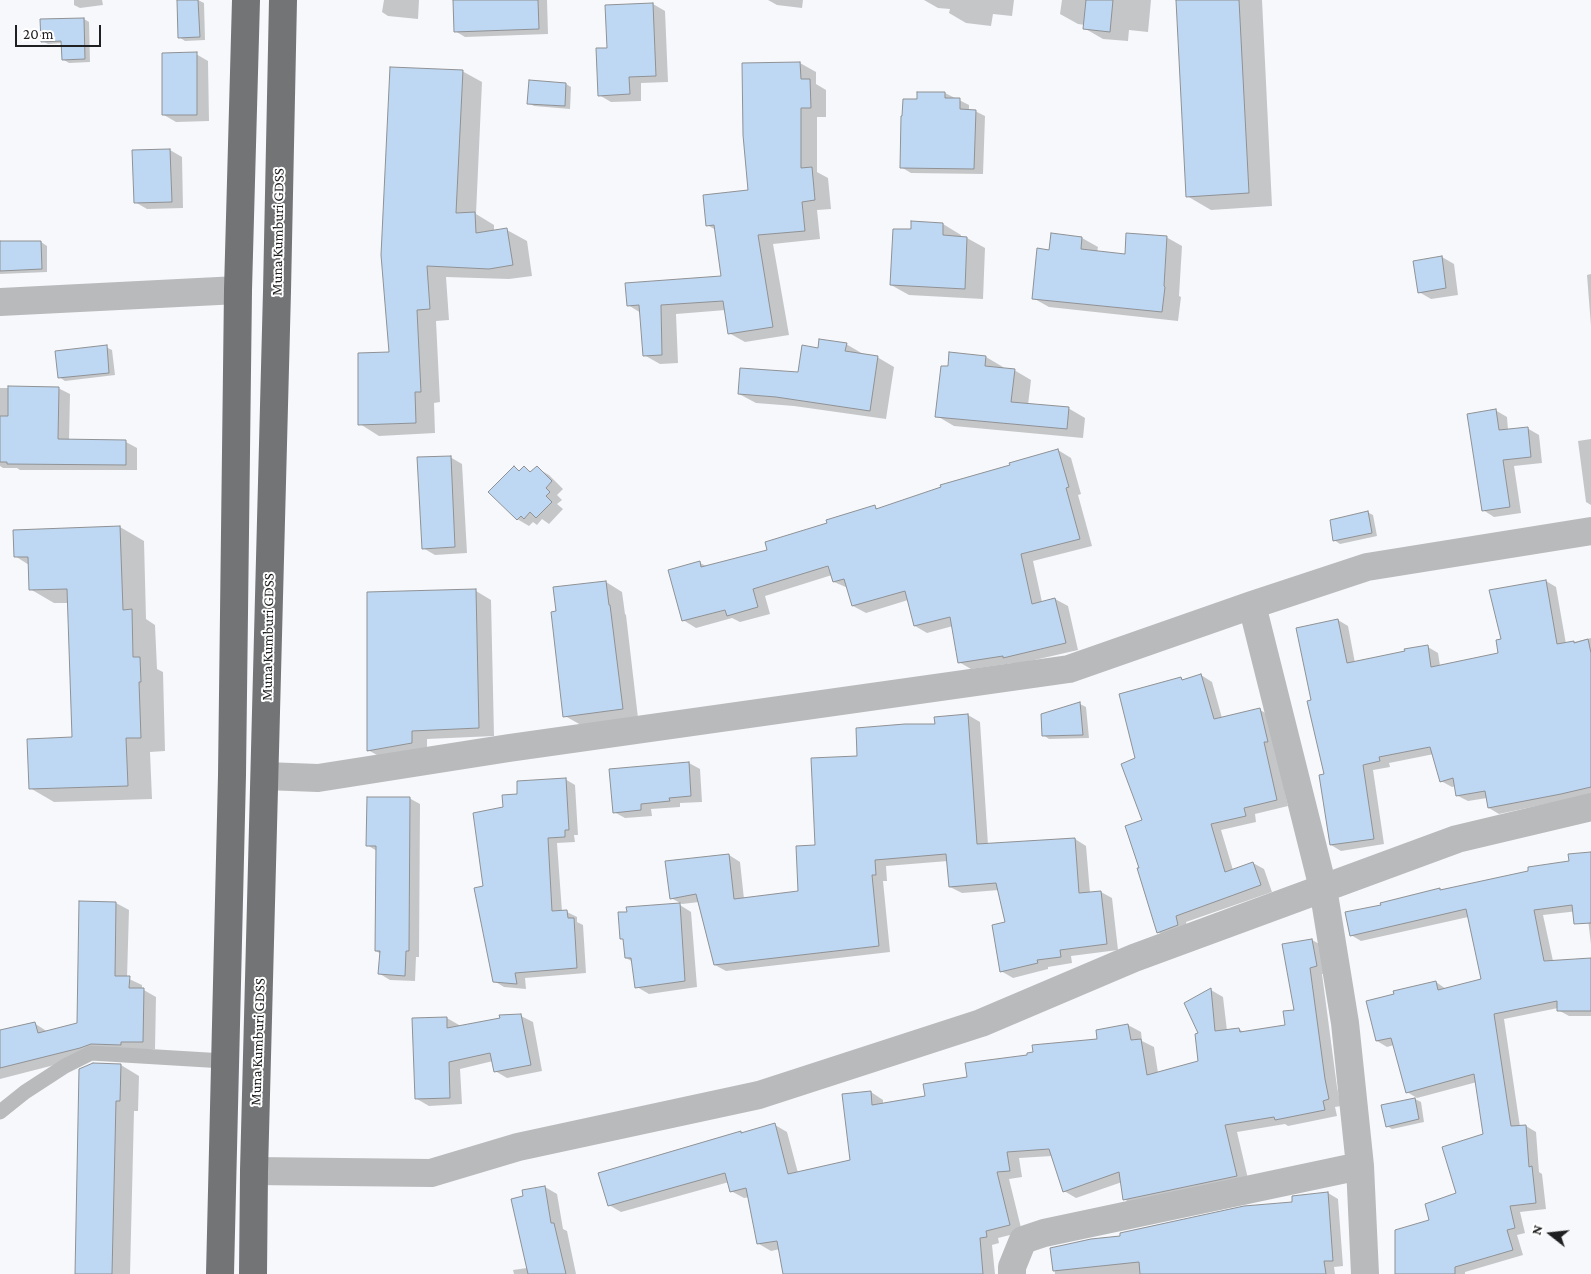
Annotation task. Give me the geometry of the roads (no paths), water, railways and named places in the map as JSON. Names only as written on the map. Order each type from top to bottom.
[{"type":"highway","points":[[220,1274],[232,775],[238,290],[246,0]]},
{"type":"highway","name":"Muna Kumburi GDSS","points":[[253,1274],[283,0]]},
{"type":"street","points":[[0,302],[238,290]]},
{"type":"street","points":[[265,776],[318,778],[509,748],[1069,670],[1252,605],[1368,567],[1591,531]]},
{"type":"street","points":[[1252,605],[1323,888],[1345,1023],[1360,1166],[1366,1274]]},
{"type":"street","points":[[254,1171],[431,1173],[518,1148],[760,1095],[981,1022],[1134,958],[1457,839],[1591,807]]},
{"type":"street","points":[[1012,1274],[1012,1267],[1023,1240],[1054,1231],[1360,1166]]},
{"type":"lane","points":[[0,1112],[25,1092],[57,1071],[91,1053],[224,1061]]}]
